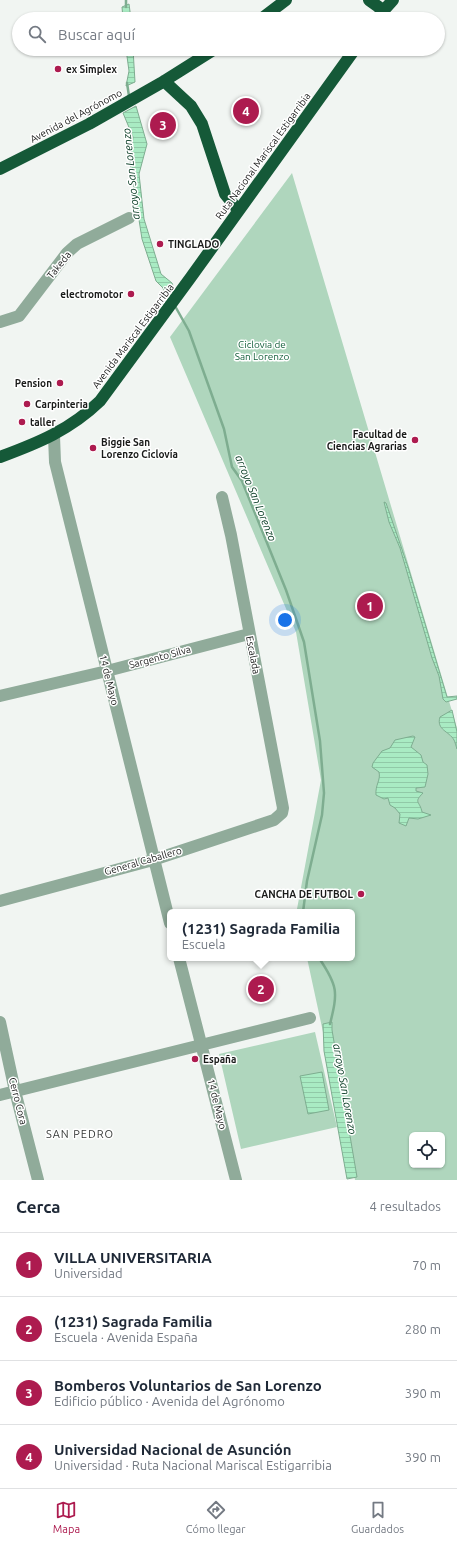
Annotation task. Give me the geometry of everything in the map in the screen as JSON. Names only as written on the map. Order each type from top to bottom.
[{"type":"highway","points":[[270,12],[286,0]]},
{"type":"highway","points":[[369,0],[378,12]]},
{"type":"highway","points":[[383,12],[393,0]]},
{"type":"highway","points":[[204,56],[163,82],[191,106],[202,124],[225,194],[238,210]]},
{"type":"highway","name":"Ruta Nacional Mariscal Estigarribia","points":[[191,277],[350,56]]},
{"type":"highway","name":"Avenida del Agrónomo","points":[[0,168],[89,124],[163,82]]},
{"type":"highway","name":"Avenida Mariscal Estigarribia","points":[[0,457],[54,436],[84,416],[100,400],[191,277]]},
{"type":"street","name":"Takeda","points":[[0,322],[19,316],[67,253],[77,244],[128,218]]},
{"type":"street","name":"14 de Mayo","points":[[54,436],[55,462],[167,912]]},
{"type":"street","name":"Escalada","points":[[222,497],[231,535],[283,808],[282,813]]},
{"type":"street","name":"Sargento Silva","points":[[0,696],[107,671],[249,634]]},
{"type":"street","name":"General Caballero","points":[[0,901],[153,860],[274,820],[282,813]]},
{"type":"street","name":"14 de Mayo","points":[[180,961],[236,1180]]},
{"type":"street","points":[[0,1095],[310,1018]]},
{"type":"street","name":"Cerro Cora","points":[[0,1022],[15,1091],[38,1180]]},
{"type":"green space","name":"Ciclovia de San Lorenzo","points":[[292,173],[457,728],[457,1180],[355,1180],[308,961],[355,961],[355,909],[297,909],[321,780],[296,632],[170,337]]},
{"type":"green space","points":[[315,1032],[337,1127],[241,1149],[219,1054]]},
{"type":"shaded area","points":[[129,4],[130,12],[122,12],[122,7]]},
{"type":"shaded area","points":[[127,56],[133,56],[135,82],[126,86],[129,71]]},
{"type":"shaded area","points":[[136,106],[147,144],[139,174],[144,219],[161,274],[172,283],[174,288],[167,298],[163,288],[156,281],[142,239],[130,162],[133,137],[123,113]]},
{"type":"shaded area","points":[[384,502],[386,503],[408,567],[447,697],[457,696],[457,699],[446,702],[443,699],[439,676],[432,658],[400,548],[389,522]]},
{"type":"shaded area","points":[[452,710],[457,732],[457,749],[454,740],[441,728],[439,721],[440,717]]},
{"type":"shaded area","points":[[413,736],[415,737],[411,747],[421,755],[423,762],[427,765],[428,774],[425,787],[416,788],[416,791],[423,793],[418,799],[418,802],[422,812],[431,815],[418,819],[409,818],[406,826],[399,823],[400,814],[390,805],[388,798],[384,799],[376,795],[379,772],[372,767],[373,763],[382,751],[390,748],[395,740]]},
{"type":"shaded area","points":[[332,1022],[332,1030],[357,1177],[347,1179],[324,1051],[323,1024]]},
{"type":"shaded area","points":[[322,1072],[329,1110],[308,1114],[300,1076]]},
{"type":"pier","points":[[175,284],[176,288],[166,300],[164,296]]},
{"type":"waterway","name":"arroyo San Lorenzo","points":[[126,0],[126,7]]},
{"type":"waterway","name":"arroyo San Lorenzo","points":[[127,83],[129,96]]},
{"type":"waterway","name":"arroyo San Lorenzo","points":[[175,306],[189,331],[224,429],[232,467],[242,481],[286,590],[304,642],[320,741],[324,793],[322,815],[307,881],[303,909]]},
{"type":"waterway","name":"arroyo San Lorenzo","points":[[321,961],[330,976],[335,990],[330,1024]]},
{"type":"place","name":"ex Simplex","points":[[58,69]]},
{"type":"place","name":"Universidad Nacional de Asunción","points":[[246,111]]},
{"type":"place","name":"Bomberos Voluntarios de San Lorenzo","points":[[163,125]]},
{"type":"place","name":"TINGLADO","points":[[160,244]]},
{"type":"place","name":"electromotor","points":[[131,294]]},
{"type":"place","name":"Pension","points":[[60,383]]},
{"type":"place","name":"Carpinteria","points":[[27,404]]},
{"type":"place","name":"taller","points":[[22,422]]},
{"type":"place","name":"Facultad de Ciencias Agrarias","points":[[415,440]]},
{"type":"place","name":"Biggie San Lorenzo Ciclovía","points":[[93,448]]},
{"type":"place","name":"VILLA UNIVERSITARIA","points":[[370,606]]},
{"type":"place","name":"CANCHA DE FUTBOL","points":[[361,894]]},
{"type":"place","name":"(1231) Sagrada Familia","points":[[261,989]]},
{"type":"place","name":"España","points":[[195,1059]]},
{"type":"district","name":"SAN PEDRO","points":[[80,1134]]}]
